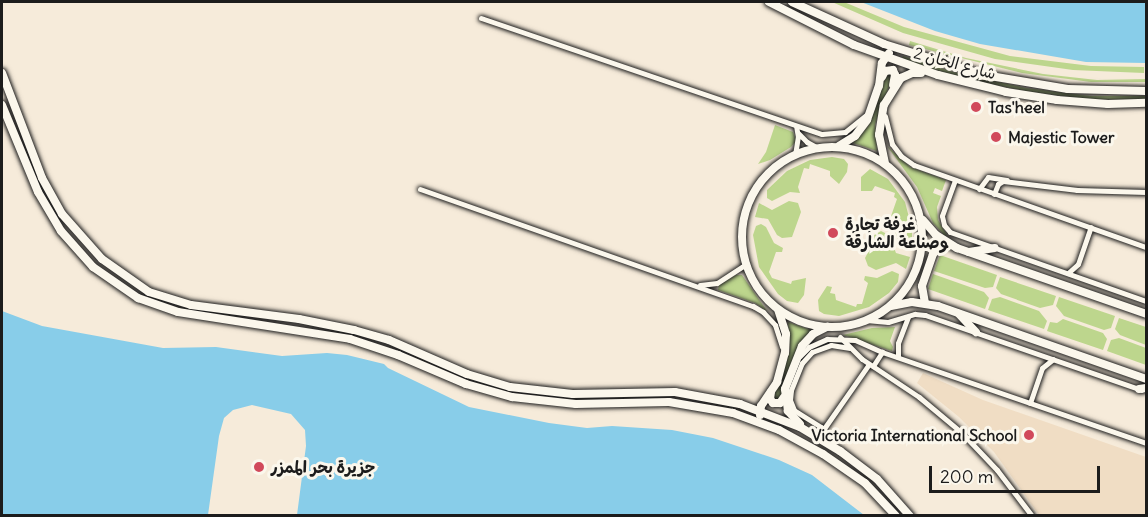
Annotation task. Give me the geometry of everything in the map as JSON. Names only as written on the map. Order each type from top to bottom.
[{"type":"street","name":"شارع الخان 2","points":[[769,2],[814,26],[885,57],[938,75],[1006,92],[1057,100],[1108,104],[1146,103]]},
{"type":"street","name":"شارع الخان 2","points":[[792,2],[843,27],[897,49],[963,70],[1026,83],[1089,91],[1146,91]]},
{"type":"street","points":[[481,18],[822,134],[841,134],[856,125],[872,108]]},
{"type":"street","points":[[879,86],[885,57],[897,49]]},
{"type":"street","points":[[838,147],[859,131],[872,108],[884,72],[890,69],[895,75],[879,129],[885,164]]},
{"type":"street","points":[[2,73],[39,170],[58,208],[81,239],[102,259],[133,283],[161,297],[181,303],[285,317],[372,334],[467,374],[510,387],[573,394],[640,391],[684,393],[760,410],[824,440],[877,479],[910,516]]},
{"type":"street","points":[[892,89],[908,74],[938,75]]},
{"type":"street","points":[[886,100],[886,130],[898,153],[914,165],[1146,247]]},
{"type":"street","points":[[2,105],[29,174],[45,206],[70,243],[93,267],[120,288],[167,309],[333,335],[366,344],[466,384],[512,397],[560,403],[638,401],[717,409],[764,424],[808,445],[865,483],[896,516]]},
{"type":"street","points":[[796,126],[807,142],[818,148]]},
{"type":"street","points":[[795,155],[798,132]]},
{"type":"street","points":[[1146,314],[947,243],[920,216],[908,187],[885,164],[866,153],[838,147],[818,148],[795,155],[766,176],[751,198],[742,232],[746,264],[760,292],[778,309],[802,322],[828,327],[846,326],[866,320],[888,308],[906,303],[925,303],[1146,379]]},
{"type":"street","points":[[29,174],[39,170]]},
{"type":"street","points":[[980,189],[988,177],[1077,190],[1146,192]]},
{"type":"street","points":[[955,180],[942,216],[945,228],[953,233],[1146,301]]},
{"type":"street","points":[[994,194],[1000,182],[1015,182]]},
{"type":"street","points":[[950,193],[961,186],[980,189]]},
{"type":"street","points":[[420,189],[763,312],[778,330],[784,360]]},
{"type":"street","points":[[888,308],[908,286],[918,266],[922,243],[920,216]]},
{"type":"street","points":[[1068,273],[1078,264],[1091,227]]},
{"type":"street","points":[[925,303],[922,286],[932,257],[936,249],[947,243]]},
{"type":"street","points":[[968,252],[995,248]]},
{"type":"street","points":[[687,283],[714,284],[746,264]]},
{"type":"street","points":[[1078,264],[1081,278]]},
{"type":"street","points":[[764,424],[760,410],[771,392],[784,360],[786,334],[778,309]]},
{"type":"street","points":[[956,312],[976,332]]},
{"type":"street","points":[[866,320],[888,322],[925,315],[1144,390]]},
{"type":"street","points":[[282,327],[285,317]]},
{"type":"street","points":[[898,357],[898,343],[908,317]]},
{"type":"street","points":[[771,392],[770,399],[773,403],[780,403],[795,362],[809,338],[828,327]]},
{"type":"street","points":[[795,362],[814,344],[840,338],[855,340],[882,352],[1146,443]]},
{"type":"street","points":[[840,338],[871,365],[919,397],[962,433],[997,470],[1032,516]]},
{"type":"street","points":[[823,430],[794,410],[790,400],[792,387],[802,363],[812,352],[831,345],[851,349]]},
{"type":"street","points":[[824,440],[823,430],[882,352]]},
{"type":"street","points":[[1038,354],[1042,368]]},
{"type":"street","points":[[1030,403],[1042,368],[1053,359]]},
{"type":"street","points":[[784,397],[790,414],[814,435]]},
{"type":"street","points":[[808,445],[814,435]]},
{"type":"shaded area","name":"Victoria International School","points":[[923,373],[983,400],[1146,457],[1146,515],[1039,515],[994,452],[959,417],[917,383]]},
{"type":"green space","points":[[832,2],[844,2],[904,27],[1010,56],[1091,66],[1144,67],[1144,73],[1073,70],[995,59],[903,33]]},
{"type":"green space","points":[[910,41],[966,58],[1043,74],[1097,80],[1146,79],[1146,82],[1091,82],[1022,73],[909,45]]},
{"type":"green space","points":[[903,56],[953,72],[1026,88],[1090,96],[1146,96],[1146,100],[1085,99],[1025,91],[963,78],[902,60]]},
{"type":"green space","points":[[890,72],[892,78],[875,124],[877,151],[853,143],[869,125],[885,75]]},
{"type":"green space","points":[[775,125],[793,132],[796,141],[791,147],[770,160],[758,164],[766,152]]},
{"type":"green space","points":[[887,146],[910,167],[946,180],[942,191],[935,188],[933,193],[941,196],[937,207],[938,220],[947,235],[945,236],[933,223],[917,187]]},
{"type":"green space","points":[[832,157],[844,159],[848,164],[847,172],[839,184],[830,176],[830,171],[810,164],[809,169],[804,168],[798,187],[800,193],[790,192],[772,201],[767,198],[767,190],[787,171],[810,160]]},
{"type":"green space","points":[[870,169],[888,179],[905,202],[912,229],[912,242],[908,248],[901,247],[893,228],[883,223],[884,219],[890,219],[897,199],[894,197],[895,193],[875,186],[872,191],[861,191],[861,177]]},
{"type":"green space","points":[[789,201],[798,203],[801,212],[792,237],[782,238],[777,235],[768,219],[755,217],[759,203],[772,210]]},
{"type":"green space","points":[[761,224],[766,227],[774,243],[783,248],[782,252],[776,252],[769,272],[772,278],[791,284],[792,281],[806,278],[804,295],[798,303],[787,301],[778,294],[759,267],[753,235],[756,226]]},
{"type":"green space","points":[[881,231],[889,235],[896,253],[910,257],[906,269],[896,263],[876,270],[868,266],[865,258],[874,241],[873,236]]},
{"type":"green space","points":[[940,255],[997,275],[993,287],[985,288],[934,271]]},
{"type":"green space","points":[[892,271],[899,274],[898,282],[889,293],[869,307],[839,316],[819,311],[818,300],[827,286],[832,287],[830,293],[835,294],[836,300],[856,307],[857,304],[862,304],[868,283],[864,280],[865,276],[877,278]]},
{"type":"green space","points":[[933,274],[984,292],[989,298],[985,309],[928,289]]},
{"type":"green space","points":[[736,275],[742,275],[767,311],[755,303],[718,290],[719,285]]},
{"type":"green space","points":[[1000,277],[1056,296],[1053,305],[1040,308],[1001,294],[996,288]]},
{"type":"green space","points":[[1000,297],[1039,311],[1047,321],[1044,329],[988,310],[992,299]]},
{"type":"green space","points":[[1059,297],[1115,316],[1111,328],[1104,330],[1064,316],[1056,306]]},
{"type":"green space","points":[[1119,318],[1146,327],[1146,345],[1120,335],[1115,329]]},
{"type":"green space","points":[[1063,319],[1103,333],[1107,339],[1103,350],[1047,331],[1050,322],[1057,323]]},
{"type":"green space","points":[[788,322],[811,330],[797,348],[780,398],[775,400],[773,395],[790,351]]},
{"type":"green space","points":[[895,327],[890,341],[892,351],[843,335],[872,328]]},
{"type":"green space","points":[[1119,338],[1146,348],[1146,365],[1107,351],[1111,340]]},
{"type":"water","points":[[861,2],[1146,2],[1146,63],[1086,62],[980,44],[935,31]]},
{"type":"water","points":[[2,311],[42,326],[163,348],[216,347],[282,356],[327,353],[347,355],[384,364],[469,407],[587,428],[612,426],[672,430],[713,438],[779,460],[812,475],[864,515],[297,515],[306,446],[305,430],[291,414],[252,405],[233,410],[224,418],[219,436],[208,515],[2,515]]},
{"type":"place","name":"Tas'heel","points":[[976,107]]},
{"type":"place","name":"Majestic Tower","points":[[996,137]]},
{"type":"place","name":"غرفة تجارة وصناعة الشارقة","points":[[833,233]]},
{"type":"place","name":"Victoria International School","points":[[1029,435]]},
{"type":"place","name":"جزيرة بحر الممزر","points":[[259,467]]}]
